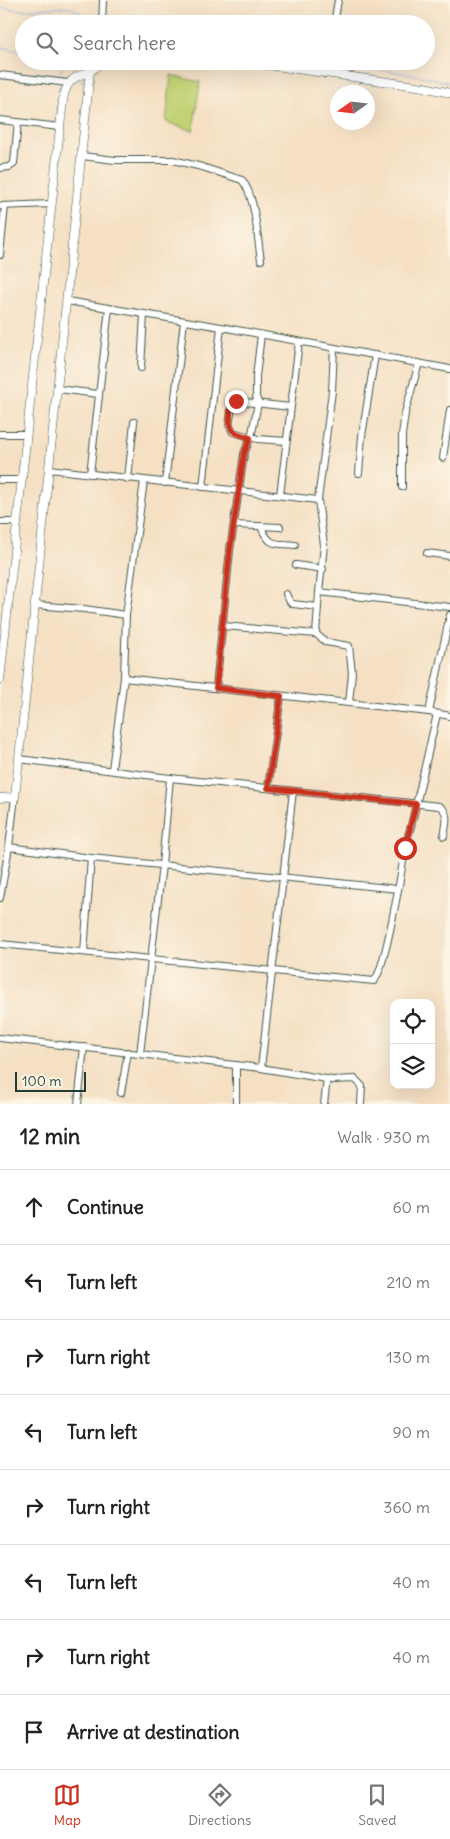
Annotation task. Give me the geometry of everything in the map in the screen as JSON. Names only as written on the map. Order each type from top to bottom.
[{"type":"main road","points":[[336,70],[450,91]]},
{"type":"main road","points":[[0,680],[4,612],[22,480],[65,91],[68,83],[75,77],[90,71],[19,759],[14,797],[0,798]]},
{"type":"street","points":[[103,15],[104,0]]},
{"type":"street","points":[[336,15],[338,0]]},
{"type":"street","points":[[0,75],[68,83]]},
{"type":"street","points":[[0,120],[60,127]]},
{"type":"street","points":[[0,168],[10,167],[14,163],[18,122]]},
{"type":"street","points":[[82,156],[115,160],[173,160],[242,180],[250,194],[261,260]]},
{"type":"street","points":[[0,256],[2,206],[51,204]]},
{"type":"street","points":[[67,301],[450,369]]},
{"type":"street","points":[[90,474],[109,308]]},
{"type":"street","points":[[141,368],[144,314]]},
{"type":"street","points":[[165,483],[184,321]]},
{"type":"street","points":[[203,487],[221,327]]},
{"type":"street","points":[[216,688],[244,454],[250,438],[258,403],[256,376],[261,335]]},
{"type":"street","points":[[280,495],[299,342]]},
{"type":"street","points":[[316,634],[324,545],[318,500],[332,391],[334,348]]},
{"type":"street","points":[[359,473],[362,436],[375,355]]},
{"type":"street","points":[[402,487],[402,435],[405,413],[419,363]]},
{"type":"street","points":[[58,389],[98,394]]},
{"type":"street","points":[[286,441],[250,438],[233,432],[229,425],[231,406],[232,402],[236,401],[290,407]]},
{"type":"street","points":[[443,458],[450,410]]},
{"type":"street","points":[[128,479],[134,422]]},
{"type":"street","points":[[0,434],[26,434]]},
{"type":"street","points":[[49,469],[318,500]]},
{"type":"street","points":[[0,480],[22,480]]},
{"type":"street","points":[[112,769],[124,678],[126,615],[144,481]]},
{"type":"street","points":[[0,522],[17,522]]},
{"type":"street","points":[[234,525],[280,527]]},
{"type":"street","points":[[261,527],[270,542],[295,545]]},
{"type":"street","points":[[427,553],[450,556]]},
{"type":"street","points":[[296,565],[322,568]]},
{"type":"street","points":[[320,592],[450,607]]},
{"type":"street","points":[[286,594],[293,604],[318,607]]},
{"type":"street","points":[[35,605],[126,615]]},
{"type":"street","points":[[429,712],[450,615]]},
{"type":"street","points":[[223,626],[316,634],[326,642],[349,646],[352,673],[349,703]]},
{"type":"street","points":[[124,678],[429,712],[450,716]]},
{"type":"street","points":[[268,788],[281,696]]},
{"type":"street","points":[[0,944],[374,981],[384,952],[437,714]]},
{"type":"street","points":[[19,759],[112,769],[170,778],[439,806],[445,809],[448,817],[444,836]]},
{"type":"street","points":[[140,1054],[152,959],[170,778]]},
{"type":"street","points":[[260,1068],[294,791]]},
{"type":"street","points":[[0,898],[9,847],[14,797]]},
{"type":"street","points":[[9,847],[282,879],[398,889]]},
{"type":"street","points":[[84,952],[91,858]]},
{"type":"street","points":[[0,1038],[260,1068],[327,1079],[358,1080],[362,1086],[361,1104]]},
{"type":"street","points":[[78,1104],[84,1047]]},
{"type":"street","points":[[121,1093],[128,1052]]},
{"type":"street","points":[[236,1065],[236,1104]]},
{"type":"street","points":[[324,1104],[327,1079]]},
{"type":"green space","points":[[171,75],[200,82],[193,131],[166,122]]},
{"type":"waterway","points":[[0,7],[19,10],[67,7],[84,15]]},
{"type":"waterway","points":[[0,47],[15,50]]},
{"type":"waterway","points":[[382,70],[450,83]]},
{"type":"waterway","points":[[81,79],[85,85]]},
{"type":"waterway","points":[[53,123],[56,120],[59,86]]},
{"type":"route","points":[[236,401],[232,402],[231,406],[230,428],[233,432],[250,438],[244,454],[240,491],[234,520],[216,688],[281,696],[268,788],[416,804],[405,848]]}]
